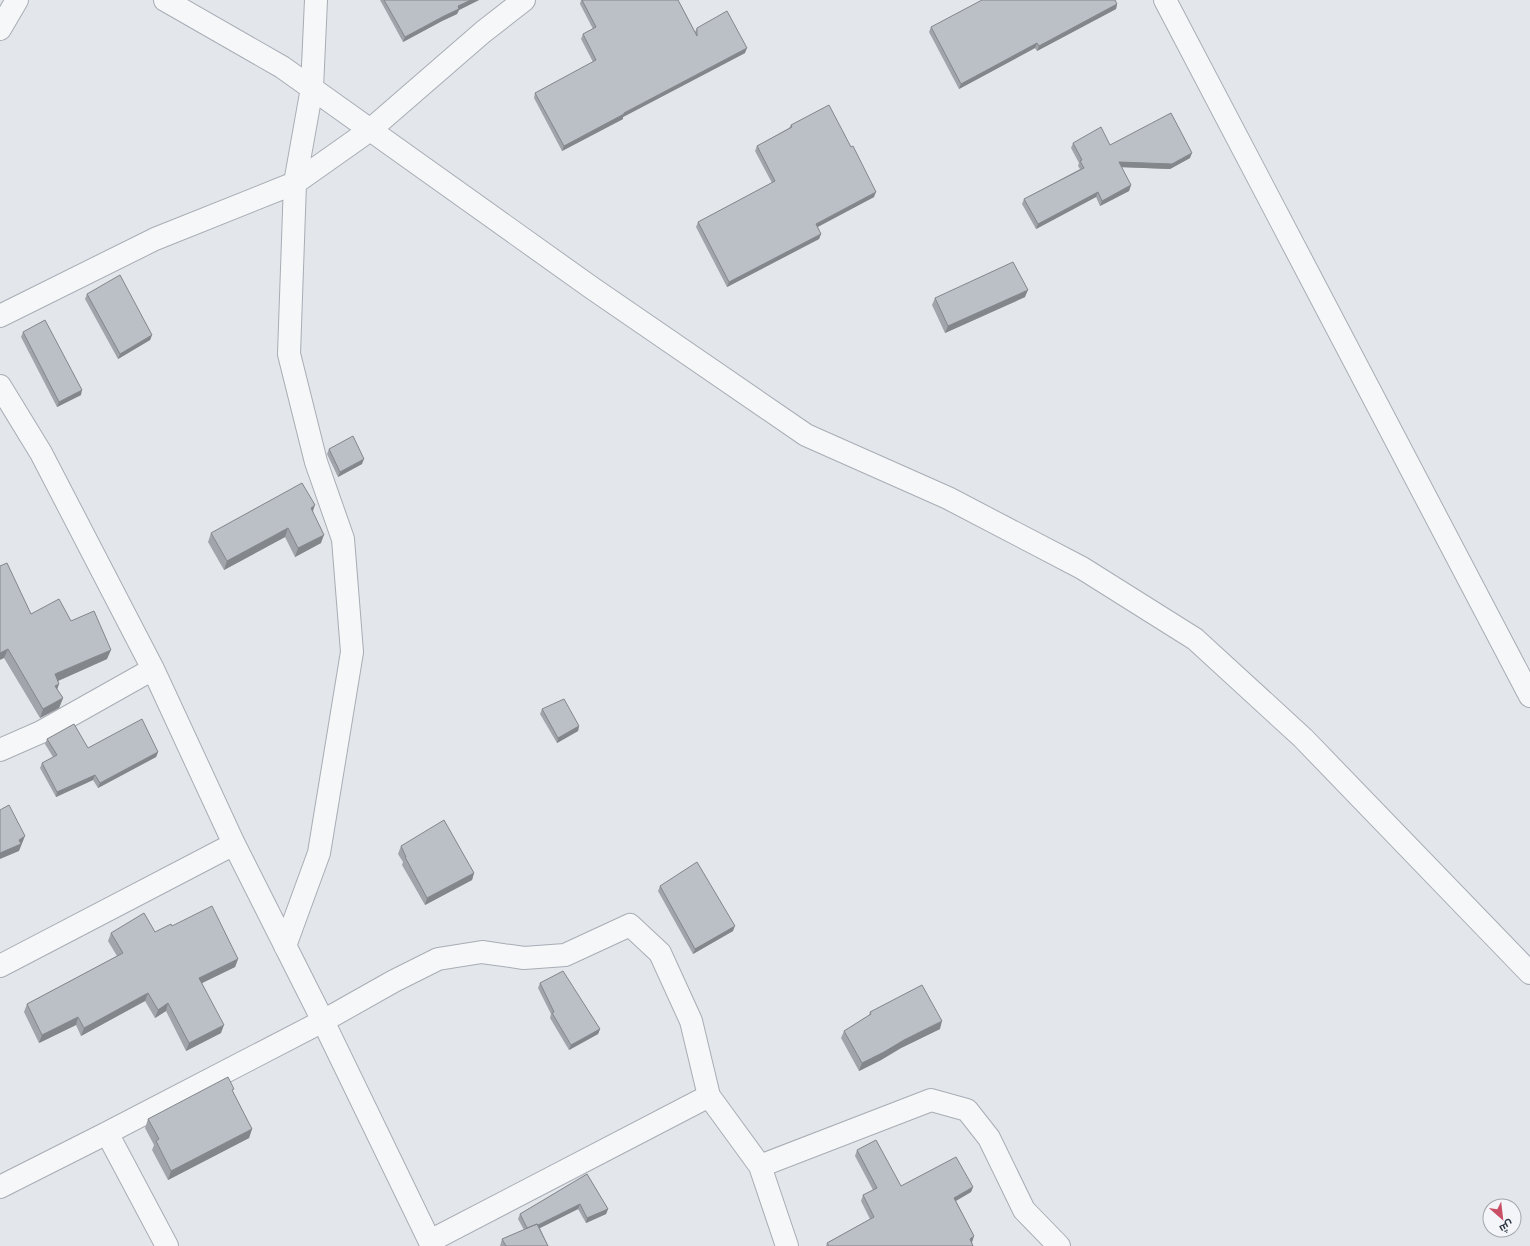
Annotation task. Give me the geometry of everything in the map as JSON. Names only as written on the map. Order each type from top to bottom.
[{"type":"street","points":[[0,29],[17,0]]},
{"type":"street","points":[[165,0],[197,8],[282,66],[592,288],[806,435],[948,498],[1075,564],[1196,639],[1303,738],[1530,973]]},
{"type":"street","points":[[285,946],[319,853],[352,652],[343,538],[316,462],[289,354],[295,183],[312,88],[316,0]]},
{"type":"street","points":[[0,316],[155,238],[295,183],[370,130],[483,32],[524,0]]},
{"type":"street","points":[[1165,0],[1530,696]]},
{"type":"street","points":[[0,386],[41,453],[153,669],[234,844],[323,1021],[431,1243],[709,1096]]},
{"type":"street","points":[[0,750],[41,732],[153,669]]},
{"type":"street","points":[[0,966],[234,844]]},
{"type":"street","points":[[0,1187],[323,1021],[394,981],[438,959],[482,952],[524,958],[566,955],[630,925],[660,953],[691,1021],[709,1096],[760,1166],[787,1246]]},
{"type":"street","points":[[760,1166],[931,1100],[967,1110],[989,1138],[1024,1210],[1059,1246]]},
{"type":"street","points":[[107,1133],[167,1246]]},
{"type":"building","points":[[384,0],[471,0],[458,6],[459,9],[405,37]]},
{"type":"building","points":[[582,0],[678,0],[697,36],[697,28],[727,11],[747,48],[564,146],[535,93],[596,60],[583,34],[596,27]]},
{"type":"building","points":[[982,0],[1115,0],[1117,4],[1039,46],[1037,43],[961,84],[931,27]]},
{"type":"building","points":[[829,105],[851,147],[853,146],[876,192],[816,224],[821,234],[729,282],[698,222],[775,181],[757,146],[792,127],[791,125]]},
{"type":"building","points":[[1171,113],[1192,153],[1172,164],[1119,162],[1131,185],[1102,201],[1098,192],[1038,224],[1024,199],[1084,168],[1080,161],[1082,160],[1073,143],[1101,127],[1110,145]]},
{"type":"building","points":[[1013,262],[1028,290],[948,326],[935,298]]},
{"type":"building","points":[[120,275],[152,335],[120,354],[87,294]]},
{"type":"building","points":[[45,320],[82,390],[59,402],[23,332]]},
{"type":"building","points":[[353,436],[364,459],[340,472],[329,449]]},
{"type":"building","points":[[302,483],[315,505],[311,508],[324,535],[298,548],[288,528],[227,561],[211,533]]},
{"type":"building","points":[[7,563],[31,614],[59,599],[71,621],[94,611],[111,650],[55,674],[59,684],[55,686],[63,698],[43,709],[8,649],[0,653],[0,566]]},
{"type":"building","points":[[564,699],[579,726],[558,738],[542,709]]},
{"type":"building","points":[[142,719],[158,752],[100,783],[95,775],[57,792],[42,763],[57,755],[47,739],[74,724],[88,748]]},
{"type":"building","points":[[9,805],[25,836],[19,840],[21,844],[0,853],[0,810]]},
{"type":"building","points":[[444,820],[474,873],[427,898],[405,857],[401,846]]},
{"type":"building","points":[[697,862],[735,926],[695,949],[660,886]]},
{"type":"building","points":[[212,906],[238,959],[199,978],[224,1025],[189,1043],[168,1003],[158,1010],[148,993],[84,1028],[78,1017],[42,1035],[27,1004],[123,953],[111,933],[144,913],[155,932],[171,924],[172,926]]},
{"type":"building","points":[[563,971],[600,1029],[571,1045],[552,1013],[554,1012],[540,983]]},
{"type":"building","points":[[922,985],[942,1021],[862,1063],[844,1031],[871,1014],[870,1012]]},
{"type":"building","points":[[228,1077],[234,1089],[232,1090],[252,1129],[171,1171],[156,1141],[159,1139],[148,1119]]},
{"type":"building","points":[[876,1140],[901,1186],[956,1157],[973,1187],[954,1198],[974,1236],[970,1239],[973,1246],[829,1246],[827,1243],[874,1217],[863,1195],[877,1188],[857,1150]]},
{"type":"building","points":[[587,1174],[608,1209],[587,1218],[580,1204],[538,1225],[537,1224],[527,1228],[520,1214]]},
{"type":"building","points":[[537,1224],[548,1246],[506,1246],[502,1239]]}]
